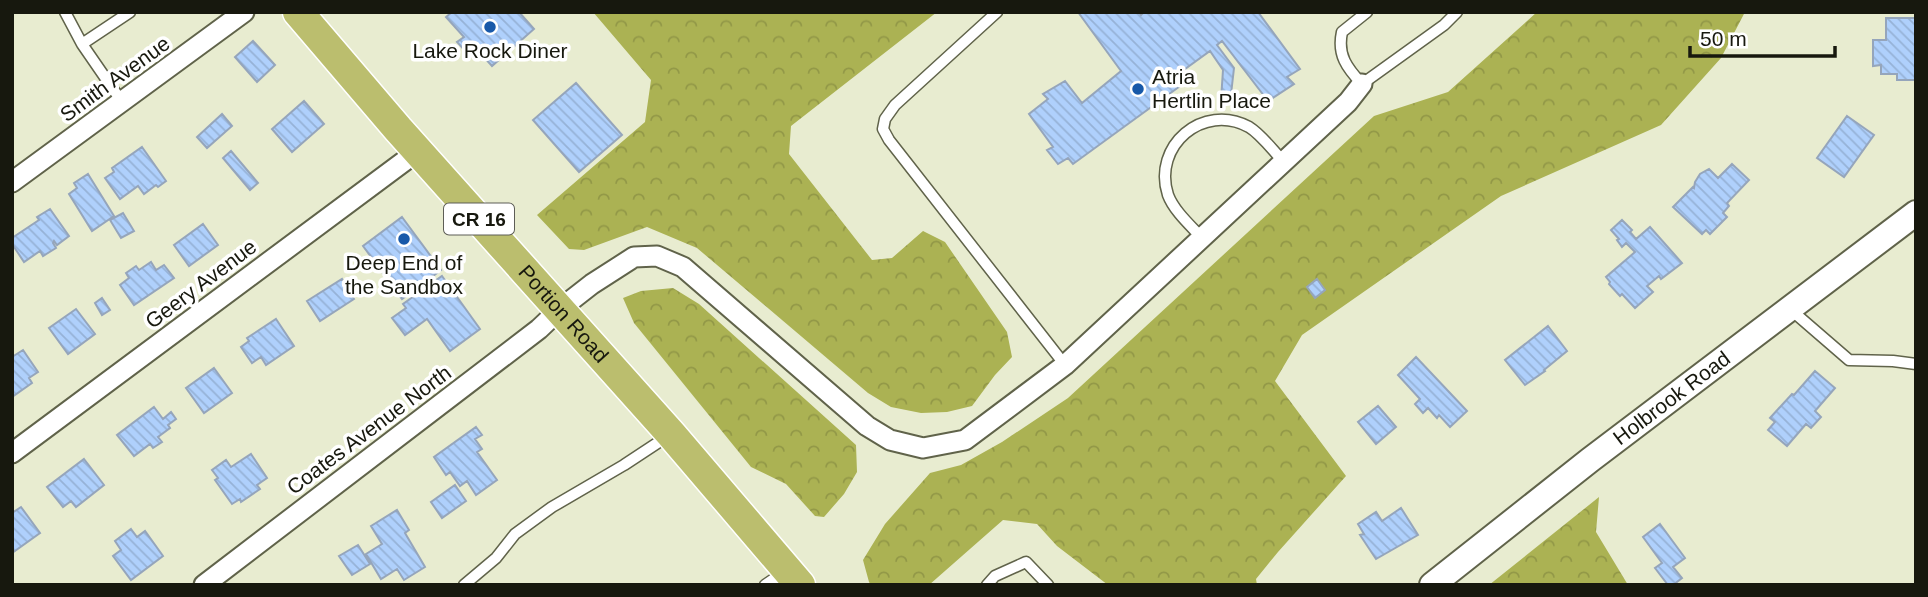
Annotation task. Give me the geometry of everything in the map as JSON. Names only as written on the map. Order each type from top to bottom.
[{"type":"main road","name":"Portion Road","points":[[298,12],[418,151],[671,434],[784,580]]},
{"type":"street","name":"Smith Avenue","points":[[12,182],[244,12]]},
{"type":"street","points":[[560,309],[608,272],[634,257],[657,256],[683,267],[867,426],[890,440],[923,448],[964,440],[1065,365],[1348,102],[1362,84]]},
{"type":"street","name":"Geery Avenue","points":[[12,453],[418,151]]},
{"type":"street","name":"Holbrook Road","points":[[1432,585],[1590,460],[1916,213]]},
{"type":"street","name":"Coates Avenue North","points":[[204,585],[539,328],[560,309]]},
{"type":"lane","points":[[65,12],[82,44],[122,102]]},
{"type":"lane","points":[[82,44],[130,12]]},
{"type":"lane","points":[[997,12],[895,105],[885,119],[883,130],[1065,365]]},
{"type":"lane","points":[[1367,12],[1342,32],[1340,43],[1348,68],[1362,84],[1444,25],[1457,12]]},
{"type":"lane","points":[[1202,238],[1169,197],[1164,173],[1168,155],[1178,138],[1194,127],[1215,120],[1234,121],[1251,128],[1284,162]]},
{"type":"lane","points":[[1790,309],[1849,360],[1916,364]]},
{"type":"lane","points":[[464,585],[496,558],[515,534],[552,507],[671,434]]},
{"type":"lane","points":[[987,585],[995,576],[1026,562],[1048,585]]},
{"type":"green space","points":[[593,12],[937,12],[791,126],[789,154],[872,260],[892,258],[923,231],[945,242],[1007,332],[1012,357],[972,406],[947,412],[921,413],[891,407],[868,393],[697,248],[647,227],[584,250],[569,249],[537,215],[645,122],[651,80]]},
{"type":"green space","points":[[1537,12],[1745,12],[1721,58],[1661,125],[1501,196],[1302,335],[1275,381],[1346,476],[1278,552],[1256,579],[1257,585],[1108,585],[1057,546],[1037,524],[1003,520],[929,585],[871,585],[863,560],[885,524],[930,473],[961,465],[1002,442],[1068,398],[1374,116],[1448,92]]},
{"type":"green space","points":[[673,288],[699,304],[856,445],[857,472],[844,494],[824,517],[815,516],[786,484],[751,467],[634,323],[623,298],[641,291]]},
{"type":"green space","points":[[1599,497],[1596,532],[1628,585],[1489,585]]},
{"type":"building","points":[[452,12],[519,12],[534,29],[492,66],[475,47],[468,54],[457,42],[464,37],[446,17]]},
{"type":"building","name":"Atria Hertlin Place","points":[[1078,12],[1139,12],[1141,15],[1144,12],[1258,12],[1300,69],[1287,77],[1294,84],[1268,101],[1222,41],[1217,45],[1234,68],[1230,103],[1221,100],[1223,70],[1210,51],[1181,72],[1187,81],[1073,164],[1068,158],[1058,164],[1047,150],[1053,147],[1029,114],[1048,99],[1043,94],[1065,81],[1082,103],[1121,71]]},
{"type":"building","points":[[1886,18],[1916,18],[1916,80],[1897,80],[1897,74],[1881,74],[1881,65],[1873,66],[1873,40],[1886,40]]},
{"type":"building","points":[[253,41],[275,65],[257,82],[235,57]]},
{"type":"building","points":[[576,83],[622,135],[579,172],[533,120]]},
{"type":"building","points":[[304,101],[324,124],[292,152],[272,129]]},
{"type":"building","points":[[222,114],[232,126],[207,148],[197,137]]},
{"type":"building","points":[[1847,116],[1874,135],[1844,177],[1817,158]]},
{"type":"building","points":[[142,147],[166,181],[144,194],[138,186],[120,199],[105,178],[114,172],[112,168]]},
{"type":"building","points":[[231,151],[258,183],[250,190],[223,158]]},
{"type":"building","points":[[1732,164],[1749,180],[1727,203],[1729,206],[1723,213],[1727,217],[1710,234],[1706,230],[1702,234],[1673,207],[1694,188],[1700,174],[1709,169],[1718,178]]},
{"type":"building","points":[[88,174],[114,216],[92,231],[69,194],[77,188],[74,183]]},
{"type":"building","points":[[50,209],[69,236],[57,245],[54,241],[56,248],[43,256],[40,251],[24,262],[12,244],[12,238]]},
{"type":"building","points":[[123,213],[134,231],[121,238],[110,220]]},
{"type":"building","points":[[402,217],[441,270],[402,299],[363,246]]},
{"type":"building","points":[[1622,220],[1632,230],[1630,232],[1636,239],[1650,227],[1682,263],[1647,286],[1653,292],[1635,308],[1622,294],[1620,296],[1606,277],[1635,252],[1626,243],[1622,247],[1611,230]]},
{"type":"building","points":[[203,224],[218,245],[189,266],[174,245]]},
{"type":"building","points":[[151,262],[156,270],[164,265],[174,278],[134,305],[120,285],[129,278],[126,273],[136,266],[139,270]]},
{"type":"building","points":[[442,276],[480,329],[450,351],[427,319],[405,335],[392,318],[406,308],[403,304]]},
{"type":"building","points":[[342,279],[354,299],[320,321],[307,301]]},
{"type":"building","points":[[1317,279],[1325,290],[1315,298],[1307,287]]},
{"type":"building","points":[[102,298],[110,310],[102,315],[95,303]]},
{"type":"building","points":[[76,309],[95,334],[68,354],[49,328]]},
{"type":"building","points":[[276,319],[294,346],[266,365],[261,357],[252,363],[241,347],[249,341],[247,338]]},
{"type":"building","points":[[1548,326],[1567,351],[1525,385],[1505,360]]},
{"type":"building","points":[[23,350],[38,372],[29,378],[32,383],[12,397],[12,357]]},
{"type":"building","points":[[1416,357],[1467,411],[1450,427],[1428,408],[1423,413],[1415,404],[1420,399],[1398,375]]},
{"type":"building","points":[[214,368],[232,393],[204,413],[186,388]]},
{"type":"building","points":[[1815,371],[1835,388],[1815,411],[1821,417],[1811,428],[1806,424],[1787,446],[1768,430],[1775,422],[1770,418]]},
{"type":"building","points":[[1378,406],[1396,427],[1376,444],[1358,422]]},
{"type":"building","points":[[154,407],[163,419],[171,412],[176,419],[168,425],[170,428],[158,437],[162,442],[153,448],[150,444],[134,456],[117,435]]},
{"type":"building","points":[[476,427],[482,435],[475,439],[482,449],[477,452],[497,480],[476,495],[467,481],[460,486],[450,472],[446,475],[434,457]]},
{"type":"building","points":[[251,454],[267,478],[257,485],[260,489],[241,502],[240,499],[232,504],[215,480],[218,478],[212,470],[226,460],[231,467]]},
{"type":"building","points":[[84,459],[104,485],[76,507],[71,501],[63,507],[47,487]]},
{"type":"building","points":[[455,485],[466,501],[442,518],[431,502]]},
{"type":"building","points":[[21,507],[40,533],[12,553],[12,513]]},
{"type":"building","points":[[1401,508],[1418,535],[1376,559],[1360,535],[1364,534],[1358,524],[1376,512],[1382,521]]},
{"type":"building","points":[[397,510],[409,530],[405,533],[425,567],[404,580],[397,569],[381,579],[366,554],[382,544],[371,526]]},
{"type":"building","points":[[1660,524],[1685,558],[1673,567],[1682,578],[1673,585],[1668,585],[1655,568],[1662,563],[1643,537]]},
{"type":"building","points":[[131,529],[137,537],[145,531],[163,556],[131,580],[113,556],[121,550],[115,541]]},
{"type":"building","points":[[358,545],[370,564],[352,575],[339,556]]},
{"type":"place","name":"Lake Rock Diner","points":[[490,27]]},
{"type":"place","name":"Atria Hertlin Place","points":[[1138,89]]},
{"type":"place","name":"Deep End of the Sandbox","points":[[404,239]]}]
